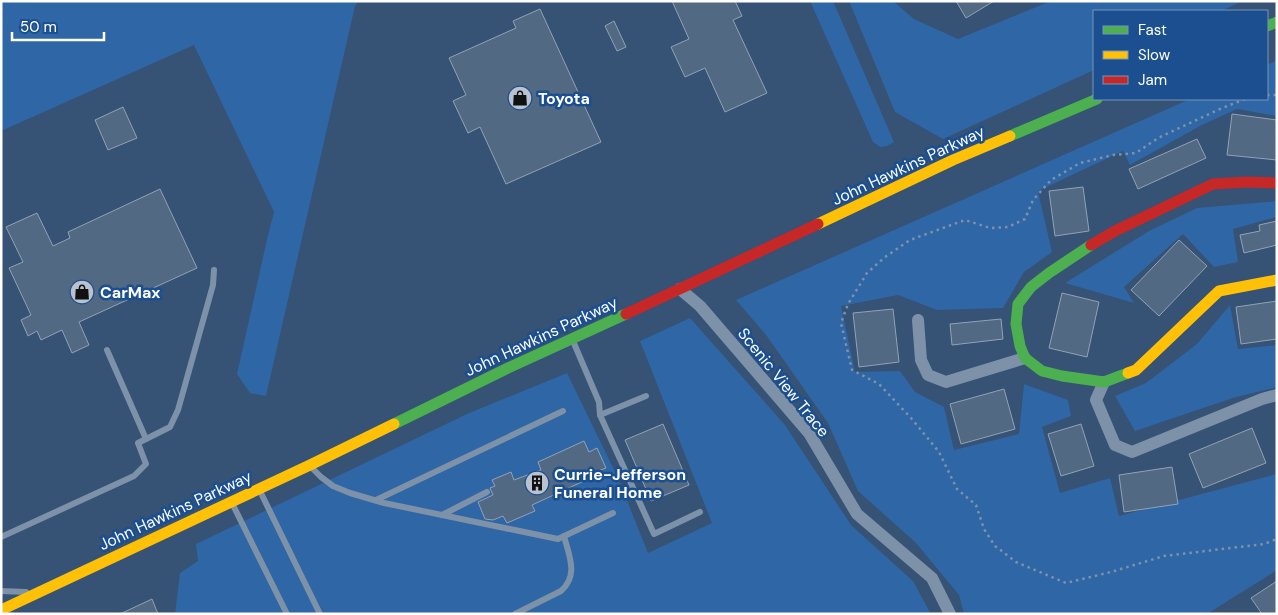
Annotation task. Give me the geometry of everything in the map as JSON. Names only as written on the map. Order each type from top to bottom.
[{"type":"main road","name":"John Hawkins Parkway","points":[[1,610],[259,488],[310,466],[508,368],[954,160],[1095,100]]},
{"type":"main road","points":[[1277,183],[1214,184],[1115,231],[1083,250],[1031,287],[1018,304],[1016,324],[1020,346],[1025,358],[1042,371],[1104,382],[1136,370],[1219,291],[1277,280]]},
{"type":"street","name":"Scenic View Trace","points":[[680,289],[700,306],[809,433],[858,514],[932,578],[950,614]]},
{"type":"street","points":[[918,320],[921,360],[928,376],[946,382],[1025,358]]},
{"type":"street","points":[[1104,382],[1096,400],[1115,445],[1132,452],[1262,400],[1277,396]]},
{"type":"lane","points":[[1,536],[134,476],[146,464],[138,443],[170,427],[178,410],[213,285],[214,270]]},
{"type":"lane","points":[[573,339],[599,402],[600,414],[654,534],[700,512]]},
{"type":"lane","points":[[107,350],[146,439]]},
{"type":"lane","points":[[600,414],[646,396]]},
{"type":"lane","points":[[376,500],[563,411]]},
{"type":"lane","points":[[310,466],[333,486],[350,493],[442,515],[558,539],[613,513]]},
{"type":"lane","points":[[259,488],[320,614]]},
{"type":"lane","points":[[442,515],[487,492]]},
{"type":"lane","points":[[231,502],[287,614]]},
{"type":"lane","points":[[515,614],[561,591],[567,586],[572,570],[564,536]]},
{"type":"lane","points":[[1,591],[38,592]]},
{"type":"shaded area","points":[[1,1],[359,1],[355,6],[266,396],[250,393],[237,374],[274,212],[194,45],[1,131]]},
{"type":"shaded area","points":[[810,1],[833,1],[894,142],[887,146],[880,147],[873,142]]},
{"type":"shaded area","points":[[849,1],[893,1],[914,19],[958,39],[1051,1],[1243,1],[1223,10],[1093,10],[1093,70],[943,139],[895,112]]},
{"type":"shaded area","points":[[1277,60],[1277,116],[1237,109],[1200,126],[1130,165],[1123,151],[1038,191],[1052,252],[1024,272],[1003,308],[937,310],[898,295],[841,306],[855,372],[900,371],[915,392],[944,407],[954,450],[1019,434],[1024,384],[1068,400],[1071,416],[1042,427],[1060,493],[1110,478],[1119,516],[1277,474],[1277,570],[1207,614],[964,614],[959,595],[916,543],[858,491],[828,423],[766,335],[736,300],[1188,100],[1268,100],[1268,64]]},
{"type":"shaded area","points":[[1277,201],[1277,217],[1233,229],[1238,262],[1214,267],[1183,234],[1124,287],[1134,303],[1065,283],[1149,231],[1197,208]]},
{"type":"shaded area","points":[[1230,305],[1238,349],[1277,345],[1277,387],[1233,398],[1135,431],[1115,396],[1146,383],[1197,344]]},
{"type":"shaded area","points":[[690,318],[785,425],[851,525],[913,581],[931,614],[175,614],[180,573],[198,561],[196,544],[467,414],[567,373],[618,478],[648,553],[712,523],[640,341]]},
{"type":"building","points":[[672,1],[735,1],[742,16],[733,20],[767,93],[725,112],[705,68],[685,77],[671,47],[689,39]]},
{"type":"building","points":[[956,1],[994,1],[966,18]]},
{"type":"building","name":"Toyota","points":[[540,9],[601,142],[506,184],[480,127],[468,133],[453,101],[466,95],[449,58],[516,28],[513,21]]},
{"type":"building","points":[[614,21],[626,47],[617,51],[605,26]]},
{"type":"building","points":[[123,107],[137,138],[108,150],[95,120]]},
{"type":"building","points":[[1232,114],[1277,120],[1277,160],[1227,155]]},
{"type":"building","points":[[1197,139],[1206,158],[1138,189],[1129,169]]},
{"type":"building","points":[[1083,187],[1089,231],[1055,236],[1049,191]]},
{"type":"building","name":"CarMax","points":[[160,189],[197,268],[79,322],[89,345],[72,353],[62,330],[41,340],[37,331],[28,336],[21,320],[31,315],[9,268],[23,262],[6,227],[37,213],[53,246],[70,238],[68,232]]},
{"type":"building","points":[[1277,221],[1277,245],[1244,253],[1240,235],[1260,231],[1259,225]]},
{"type":"building","points":[[1179,240],[1207,266],[1159,316],[1131,290]]},
{"type":"building","points":[[1062,293],[1099,302],[1087,357],[1049,348]]},
{"type":"building","points":[[1277,301],[1277,339],[1241,344],[1236,307]]},
{"type":"building","points":[[893,309],[899,362],[859,367],[853,313]]},
{"type":"building","points":[[1001,319],[1003,339],[952,345],[950,324]]},
{"type":"building","points":[[1004,389],[1015,429],[961,444],[950,404]]},
{"type":"building","points":[[663,424],[689,485],[651,501],[625,440]]},
{"type":"building","points":[[1081,424],[1094,466],[1061,476],[1048,434]]},
{"type":"building","points":[[1252,428],[1266,463],[1203,488],[1189,454]]},
{"type":"building","name":"Currie-Jefferson Funeral Home","points":[[584,441],[589,452],[597,448],[606,468],[598,471],[599,474],[532,505],[535,511],[507,523],[503,516],[493,520],[485,519],[478,502],[493,495],[490,488],[495,486],[492,480],[511,472],[514,480],[541,470],[538,462]]},
{"type":"building","points":[[1172,467],[1178,504],[1124,512],[1119,475]]},
{"type":"building","points":[[1277,581],[1277,614],[1262,614],[1251,598]]},
{"type":"building","points":[[152,599],[158,614],[120,614]]},
{"type":"traffic: fast","points":[[1268,26],[1277,22]]},
{"type":"traffic: fast","points":[[1010,136],[1095,100]]},
{"type":"traffic: fast","points":[[1091,245],[1031,287],[1018,304],[1016,324],[1020,346],[1025,358],[1042,371],[1104,382],[1128,373]]},
{"type":"traffic: fast","points":[[394,424],[508,368],[626,314]]},
{"type":"traffic: slow","points":[[818,224],[953,160],[1010,136]]},
{"type":"traffic: slow","points":[[1128,373],[1136,370],[1219,291],[1277,280]]},
{"type":"traffic: slow","points":[[1,610],[394,424]]},
{"type":"traffic: jam","points":[[1091,245],[1115,231],[1213,184],[1277,183]]},
{"type":"traffic: jam","points":[[626,314],[818,224]]},
{"type":"place","name":"Toyota","points":[[520,98]]},
{"type":"place","name":"CarMax","points":[[82,292]]},
{"type":"place","name":"Currie-Jefferson Funeral Home","points":[[537,483]]}]
